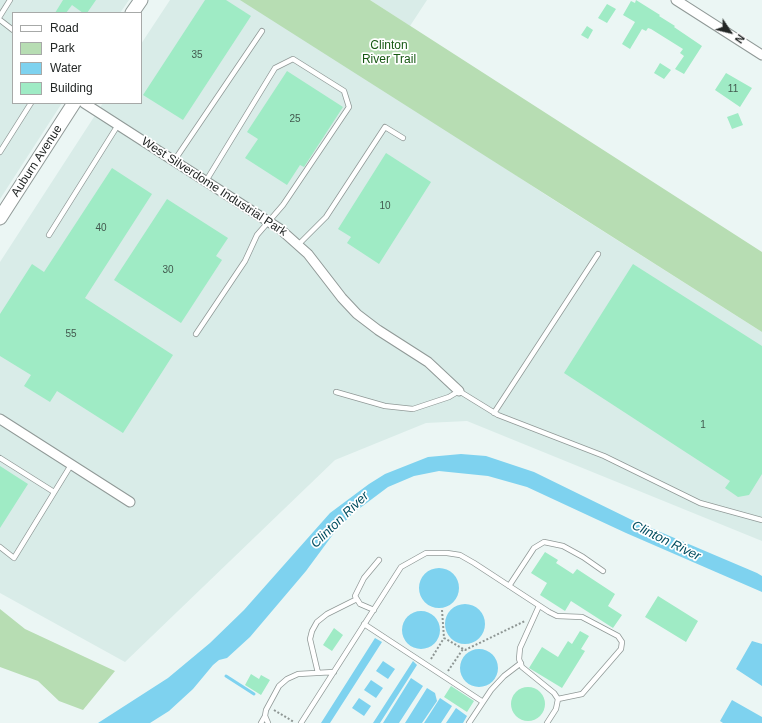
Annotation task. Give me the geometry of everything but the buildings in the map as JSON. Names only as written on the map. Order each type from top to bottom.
[{"type":"main road","points":[[133,12],[141,0]]},
{"type":"main road","name":"Auburn Avenue","points":[[1,213],[73,104]]},
{"type":"street","points":[[676,0],[762,55]]},
{"type":"street","name":"West Silverdome Industrial Park","points":[[86,104],[269,222],[299,244],[342,298],[357,314],[378,330],[428,362],[459,391]]},
{"type":"street","points":[[0,420],[130,502]]},
{"type":"lane","points":[[0,16],[10,0]]},
{"type":"lane","points":[[0,20],[12,29]]},
{"type":"lane","points":[[174,161],[262,31]]},
{"type":"lane","points":[[196,334],[245,261],[257,235],[283,205],[349,107],[344,91],[293,59],[275,68],[206,181]]},
{"type":"lane","points":[[0,152],[30,104]]},
{"type":"lane","points":[[49,235],[118,125]]},
{"type":"lane","points":[[299,244],[326,217],[385,128],[403,138]]},
{"type":"lane","points":[[494,412],[598,254]]},
{"type":"lane","points":[[336,392],[386,406],[413,409],[450,397],[459,391],[494,412],[604,456],[700,503],[762,520]]},
{"type":"lane","points":[[0,458],[54,492]]},
{"type":"lane","points":[[0,548],[14,558],[71,465]]},
{"type":"lane","points":[[509,586],[534,548],[544,542],[563,546],[583,557],[603,571]]},
{"type":"lane","points":[[301,723],[401,567],[426,553],[448,553],[460,555],[539,606],[558,616],[582,617],[610,630],[622,642],[621,649],[582,694],[558,699]]},
{"type":"lane","points":[[374,610],[360,604],[355,596],[358,588],[379,560]]},
{"type":"lane","points":[[318,673],[310,639],[312,631],[318,622],[327,614],[357,599]]},
{"type":"lane","points":[[539,606],[520,648],[521,663],[522,667],[530,675],[554,693],[558,699],[556,709],[547,723]]},
{"type":"lane","points":[[364,624],[483,702]]},
{"type":"lane","points":[[469,723],[483,702],[504,676],[521,663]]},
{"type":"lane","points":[[261,723],[279,686],[287,679],[298,674],[334,672]]},
{"type":"lane","points":[[265,716],[268,723]]},
{"type":"path","points":[[427,665],[444,638],[442,610]]},
{"type":"path","points":[[444,638],[465,650],[533,618]]},
{"type":"path","points":[[445,677],[463,649]]},
{"type":"path","points":[[268,706],[295,723]]},
{"type":"shaded area","points":[[0,0],[129,0],[121,12],[12,12],[12,104],[61,104],[0,199]]},
{"type":"shaded area","points":[[170,0],[250,0],[546,195],[762,332],[762,541],[467,421],[426,423],[335,460],[125,662],[0,593],[0,262],[102,104],[142,104],[142,42]]},
{"type":"shaded area","points":[[370,0],[427,0],[410,26]]},
{"type":"green space","name":"Clinton River Trail","points":[[240,0],[370,0],[762,252],[762,332]]},
{"type":"green space","points":[[0,609],[25,629],[115,671],[83,710],[59,701],[38,681],[0,667]]},
{"type":"water","name":"Clinton River","points":[[461,454],[486,456],[534,472],[632,520],[757,573],[762,576],[762,592],[626,533],[527,487],[488,476],[439,471],[414,476],[388,487],[352,514],[334,533],[306,571],[250,637],[227,658],[219,660],[213,665],[193,689],[169,711],[150,723],[98,723],[168,678],[210,643],[244,610],[330,513],[369,484],[385,474],[428,457]]},
{"type":"water","points":[[439,568],[447,570],[453,574],[457,580],[459,588],[457,596],[453,602],[447,606],[439,608],[431,606],[425,602],[421,596],[419,588],[421,580],[425,574],[431,570]]},
{"type":"water","points":[[461,604],[469,604],[476,607],[482,613],[485,624],[482,635],[476,641],[469,644],[461,644],[454,641],[448,635],[445,628],[445,620],[448,613],[454,607]]},
{"type":"water","points":[[417,611],[425,611],[432,614],[437,619],[440,630],[437,641],[432,646],[425,649],[417,649],[410,646],[405,641],[402,634],[402,626],[405,619],[410,614]]},
{"type":"water","points":[[375,638],[382,642],[330,723],[321,723]]},
{"type":"water","points":[[752,641],[762,644],[762,686],[736,669]]},
{"type":"water","points":[[475,649],[483,649],[490,652],[495,657],[498,668],[495,679],[490,684],[483,687],[475,687],[468,684],[463,679],[460,672],[460,664],[463,657],[468,652]]},
{"type":"water","points":[[383,661],[395,669],[388,679],[376,671]]},
{"type":"water","points":[[413,661],[417,665],[380,723],[373,723]]},
{"type":"water","points":[[411,678],[423,686],[399,723],[383,723]]},
{"type":"water","points":[[371,680],[383,688],[376,698],[364,690]]},
{"type":"water","points":[[427,688],[435,693],[437,701],[422,723],[405,723]]},
{"type":"water","points":[[359,698],[371,706],[364,716],[352,708]]},
{"type":"water","points":[[440,698],[452,706],[441,723],[424,723]]},
{"type":"water","points":[[732,700],[762,717],[762,723],[723,723],[720,721]]},
{"type":"water","points":[[456,708],[467,716],[463,723],[446,723]]},
{"type":"waterway","points":[[226,676],[254,694]]}]
